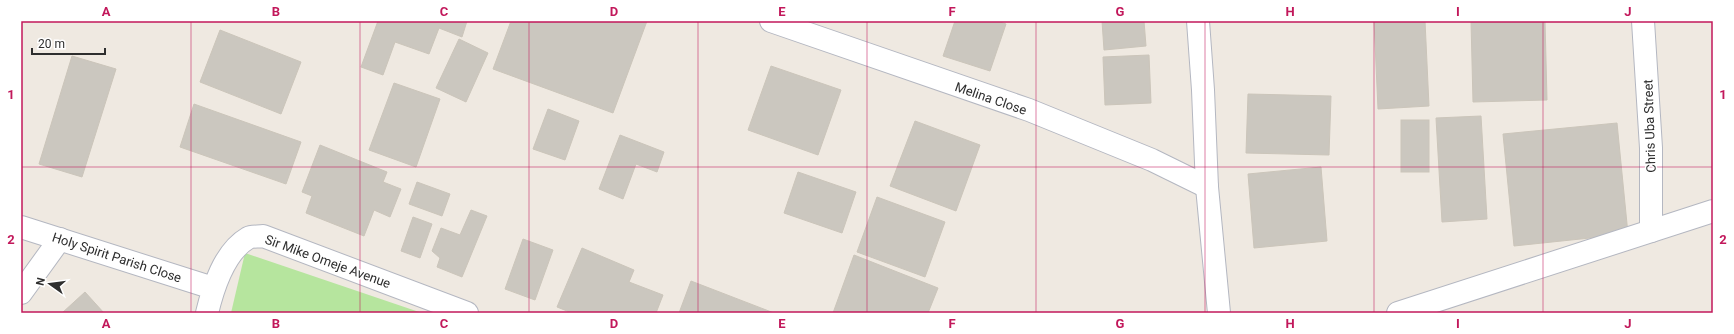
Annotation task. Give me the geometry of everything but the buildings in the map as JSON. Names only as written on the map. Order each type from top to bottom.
[{"type":"street","name":"Melina Close","points":[[771,21],[1029,110],[1152,160],[1207,187]]},
{"type":"street","points":[[1198,21],[1207,187],[1218,313]]},
{"type":"street","name":"Chris Uba Street","points":[[1643,21],[1651,148],[1651,231]]},
{"type":"street","points":[[1398,313],[1713,211]]},
{"type":"street","name":"Holy Spirit Parish Close","points":[[21,227],[213,288]]},
{"type":"street","name":"Sir Mike Omeje Avenue","points":[[207,313],[213,288],[232,252],[249,237],[263,236],[467,313]]},
{"type":"street","points":[[21,293],[60,239]]},
{"type":"green space","points":[[245,253],[422,313],[231,313]]}]
